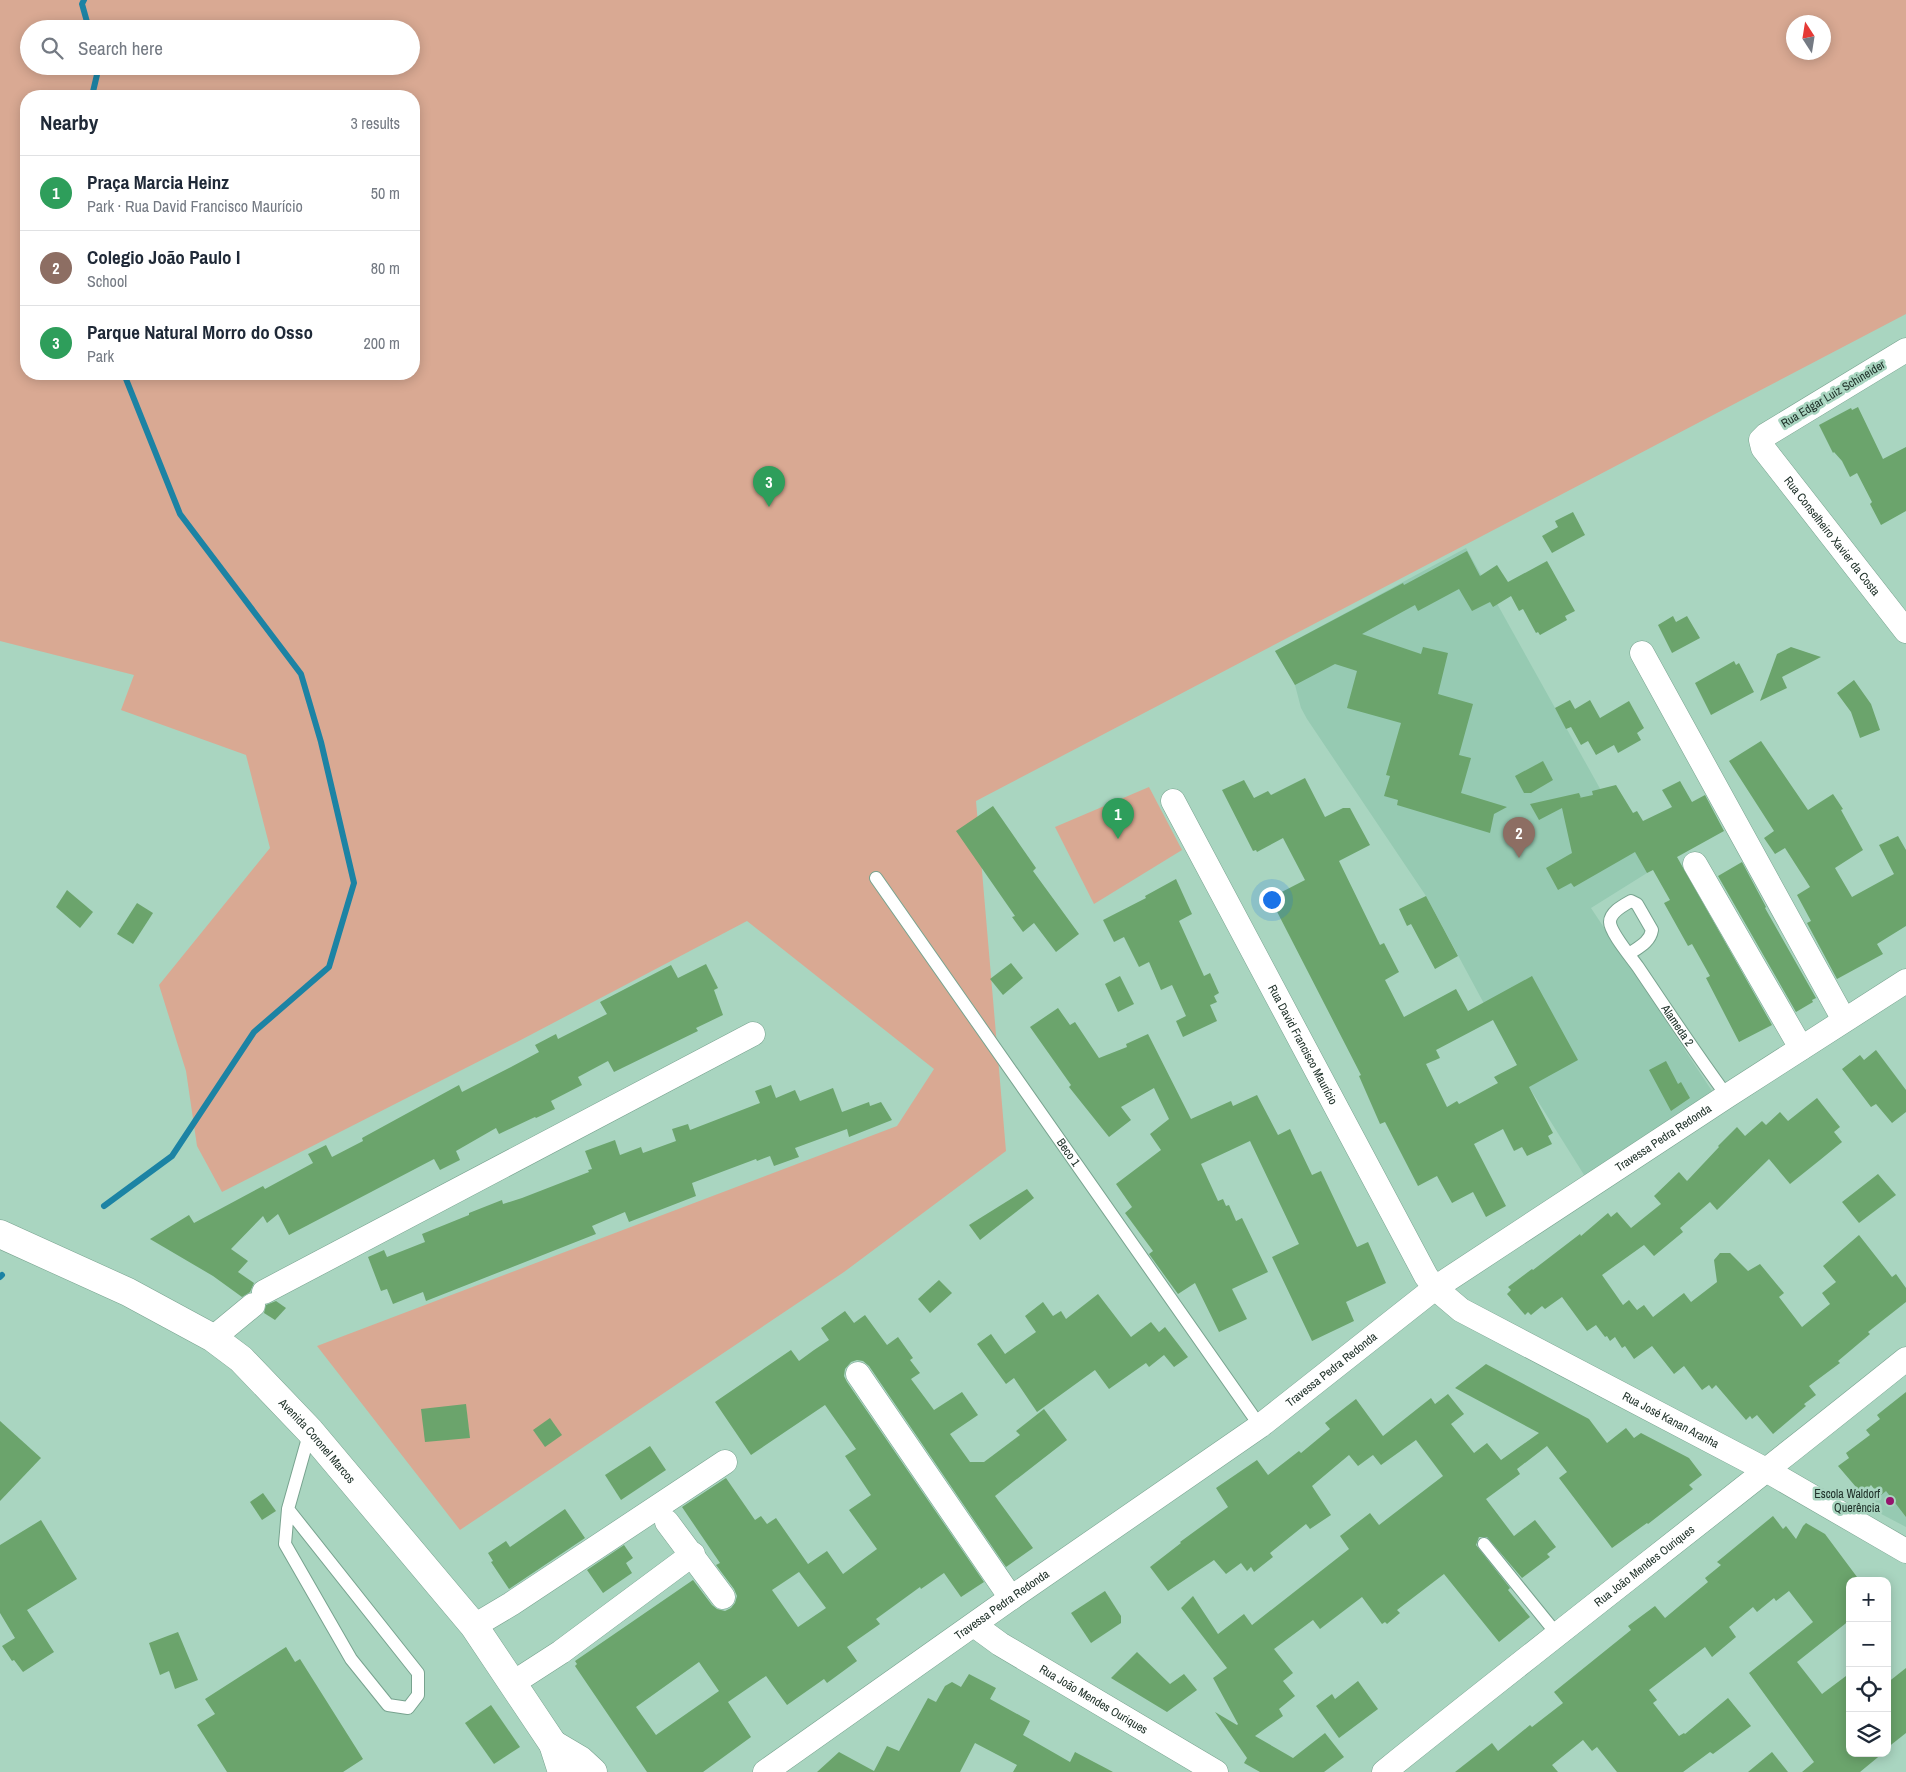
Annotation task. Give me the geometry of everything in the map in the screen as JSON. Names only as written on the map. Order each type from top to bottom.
[{"type":"main road","name":"Avenida Coronel Marcos","points":[[0,1234],[128,1292],[213,1338],[241,1359],[310,1431],[474,1626],[514,1683],[553,1744],[562,1772]]},
{"type":"main road","name":"Avenida Coronel Marcos","points":[[553,1744],[580,1760],[593,1772]]},
{"type":"street","name":"Rua Edgar Luiz Schineider","points":[[1761,440],[1766,434],[1906,350]]},
{"type":"street","name":"Rua Conselheiro Xavier da Costa","points":[[1761,440],[1763,448],[1906,631]]},
{"type":"street","points":[[1642,653],[1844,1020]]},
{"type":"street","name":"Rua David Francisco Maurício","points":[[1173,801],[1421,1267],[1435,1288]]},
{"type":"street","points":[[1695,864],[1801,1048]]},
{"type":"street","name":"Travessa Pedra Redonda","points":[[765,1772],[1011,1598],[1260,1426],[1435,1288],[1906,981]]},
{"type":"street","points":[[213,1338],[258,1298],[753,1034]]},
{"type":"street","name":"Rua José Kanan Aranha","points":[[1435,1288],[1461,1310],[1766,1470],[1906,1551]]},
{"type":"street","name":"Rua João Mendes Ouriques","points":[[1384,1772],[1556,1633],[1740,1492],[1906,1359]]},
{"type":"street","points":[[858,1374],[1011,1598]]},
{"type":"street","points":[[474,1626],[511,1604],[725,1462]]},
{"type":"street","points":[[667,1522],[693,1554],[723,1597]]},
{"type":"street","points":[[514,1683],[561,1652],[693,1554]]},
{"type":"street","name":"Rua João Mendes Ouriques","points":[[974,1625],[1000,1644],[1216,1772]]},
{"type":"lane","name":"Beco 1","points":[[876,878],[1260,1426]]},
{"type":"lane","name":"Alameda 2","points":[[1629,954],[1727,1096]]},
{"type":"lane","points":[[288,1509],[418,1673],[418,1695],[408,1708],[388,1705],[351,1659],[285,1544],[288,1509],[310,1431]]},
{"type":"lane","points":[[1484,1544],[1556,1633]]},
{"type":"shaded area","points":[[0,0],[1906,0],[1906,314],[976,801],[1006,1151],[844,1272],[460,1530],[317,1346],[897,1126],[934,1069],[747,921],[517,1042],[222,1192],[197,1146],[186,1071],[159,985],[270,848],[246,755],[121,710],[134,675],[0,641]]},
{"type":"shaded area","points":[[1466,548],[1647,873],[1591,908],[1712,1091],[1586,1178],[1529,1087],[1426,896],[1307,719],[1301,708],[1295,685],[1275,651]]},
{"type":"shaded area","points":[[1149,787],[1182,850],[1094,904],[1055,827]]},
{"type":"shaded area","name":"Escola Waldorf Querência","points":[[1906,1475],[1906,1527],[1866,1506]]},
{"type":"building","points":[[1858,407],[1883,459],[1906,447],[1906,511],[1881,525],[1857,473],[1850,477],[1842,461],[1833,453],[1819,425],[1851,408],[1852,410]]},
{"type":"building","points":[[1573,512],[1585,535],[1552,553],[1542,536],[1558,527],[1555,521]]},
{"type":"building","points":[[1467,551],[1480,576],[1497,565],[1508,582],[1547,561],[1575,611],[1565,616],[1567,620],[1540,635],[1538,632],[1536,633],[1523,609],[1519,611],[1511,596],[1493,607],[1490,602],[1472,611],[1459,589],[1418,611],[1415,605],[1362,634],[1421,654],[1423,647],[1448,653],[1438,694],[1473,704],[1459,755],[1471,758],[1461,793],[1507,807],[1494,814],[1490,833],[1397,805],[1398,800],[1384,796],[1390,776],[1386,775],[1401,723],[1347,708],[1357,671],[1335,664],[1295,685],[1275,651]]},
{"type":"building","points":[[1673,616],[1676,622],[1687,616],[1700,638],[1672,653],[1658,625]]},
{"type":"building","points":[[1791,647],[1821,657],[1782,677],[1787,688],[1760,701],[1777,654]]},
{"type":"building","points":[[1734,661],[1736,665],[1739,663],[1754,692],[1711,715],[1695,683]]},
{"type":"building","points":[[1854,680],[1871,704],[1880,730],[1860,738],[1851,712],[1837,693]]},
{"type":"building","points":[[1570,700],[1575,709],[1590,700],[1600,718],[1629,701],[1644,728],[1637,733],[1641,740],[1618,753],[1614,745],[1596,755],[1588,741],[1581,745],[1571,727],[1566,729],[1555,708]]},
{"type":"building","points":[[1761,741],[1808,810],[1833,794],[1843,809],[1841,810],[1863,850],[1835,868],[1852,897],[1894,874],[1879,845],[1898,836],[1906,850],[1906,926],[1877,944],[1883,954],[1837,979],[1807,923],[1811,921],[1797,895],[1810,887],[1785,848],[1775,854],[1764,838],[1774,831],[1729,761]]},
{"type":"building","points":[[1543,761],[1553,780],[1531,793],[1524,793],[1515,776]]},
{"type":"building","points":[[1305,778],[1325,817],[1343,808],[1350,808],[1370,845],[1339,861],[1380,945],[1384,943],[1399,972],[1385,980],[1404,1017],[1456,989],[1468,1011],[1532,976],[1578,1060],[1529,1087],[1553,1133],[1548,1136],[1552,1144],[1527,1156],[1522,1147],[1514,1151],[1503,1129],[1474,1144],[1506,1206],[1486,1217],[1473,1192],[1452,1203],[1437,1176],[1418,1186],[1385,1122],[1380,1124],[1359,1076],[1361,1075],[1270,898],[1305,880],[1283,838],[1257,852],[1256,850],[1253,851],[1222,790],[1244,780],[1254,798],[1268,791],[1271,795]],"holes":[[[1493,1020],[1517,1065],[1494,1077],[1498,1083],[1459,1104],[1457,1101],[1447,1107],[1426,1064],[1440,1058],[1436,1050]]]},
{"type":"building","points":[[1680,781],[1692,802],[1705,795],[1724,831],[1677,857],[1772,1025],[1739,1042],[1706,978],[1710,976],[1692,944],[1688,946],[1664,903],[1670,900],[1653,870],[1647,873],[1635,852],[1574,887],[1571,883],[1558,890],[1546,868],[1572,853],[1562,808],[1539,820],[1530,804],[1579,793],[1581,798],[1593,795],[1592,791],[1616,785],[1633,813],[1637,811],[1643,821],[1672,807],[1662,790]]},
{"type":"building","points":[[993,806],[1036,868],[1033,871],[1079,934],[1056,952],[1034,923],[1023,932],[1012,917],[1015,916],[956,831]]},
{"type":"building","points":[[1742,862],[1765,908],[1816,998],[1812,1000],[1813,1002],[1796,1012],[1718,876]]},
{"type":"building","points":[[1176,879],[1192,914],[1179,921],[1204,976],[1210,973],[1219,993],[1214,996],[1217,1002],[1210,1005],[1217,1021],[1183,1037],[1176,1021],[1186,1016],[1172,985],[1161,990],[1149,962],[1139,967],[1124,937],[1114,942],[1103,920],[1146,898],[1145,896]]},
{"type":"building","points":[[67,890],[93,912],[80,928],[56,907]]},
{"type":"building","points":[[1426,896],[1458,956],[1435,969],[1411,924],[1407,926],[1399,909]]},
{"type":"building","points":[[137,903],[153,913],[133,944],[117,934]]},
{"type":"building","points":[[1011,963],[1023,978],[1003,995],[990,979]]},
{"type":"building","points":[[706,964],[718,988],[714,990],[723,1015],[696,1028],[698,1031],[614,1072],[608,1061],[578,1077],[582,1085],[551,1101],[555,1109],[499,1134],[496,1128],[456,1151],[460,1160],[440,1170],[434,1159],[289,1235],[278,1214],[267,1223],[263,1216],[231,1249],[248,1261],[238,1272],[254,1283],[250,1292],[242,1297],[213,1276],[150,1239],[189,1215],[194,1223],[263,1186],[265,1189],[313,1163],[308,1154],[326,1145],[332,1157],[363,1141],[362,1138],[459,1085],[462,1092],[511,1067],[539,1052],[535,1045],[556,1034],[558,1039],[607,1014],[600,1002],[671,965],[678,978]]},
{"type":"building","points":[[1120,976],[1134,1004],[1118,1012],[1105,984]]},
{"type":"building","points":[[1058,1008],[1070,1025],[1075,1022],[1099,1058],[1127,1047],[1126,1044],[1148,1034],[1191,1119],[1231,1101],[1233,1106],[1257,1095],[1278,1135],[1290,1129],[1312,1175],[1321,1171],[1357,1247],[1368,1242],[1386,1283],[1346,1302],[1354,1321],[1312,1341],[1272,1257],[1299,1244],[1250,1141],[1201,1164],[1218,1201],[1223,1199],[1226,1206],[1229,1205],[1236,1221],[1242,1218],[1268,1272],[1232,1289],[1247,1319],[1219,1332],[1195,1283],[1178,1294],[1149,1254],[1153,1251],[1125,1213],[1132,1207],[1116,1184],[1161,1150],[1150,1134],[1169,1119],[1154,1088],[1121,1107],[1131,1120],[1109,1137],[1069,1087],[1071,1085],[1030,1027]]},
{"type":"building","points":[[1876,1050],[1906,1090],[1906,1112],[1892,1123],[1876,1104],[1871,1107],[1842,1069],[1860,1055],[1864,1060]]},
{"type":"building","points":[[1666,1061],[1678,1084],[1681,1082],[1690,1098],[1671,1111],[1649,1070]]},
{"type":"building","points":[[771,1085],[776,1098],[795,1090],[800,1101],[833,1088],[842,1112],[869,1102],[870,1106],[881,1102],[892,1120],[849,1137],[847,1129],[795,1148],[799,1157],[774,1166],[770,1156],[757,1161],[756,1159],[692,1183],[696,1196],[629,1222],[625,1212],[592,1226],[596,1234],[426,1301],[423,1292],[393,1304],[387,1289],[381,1291],[368,1257],[384,1250],[387,1257],[425,1242],[422,1234],[469,1215],[469,1213],[502,1200],[503,1204],[522,1198],[589,1172],[588,1170],[592,1169],[585,1151],[615,1140],[620,1155],[641,1147],[643,1153],[676,1141],[672,1129],[688,1124],[690,1130],[760,1103],[755,1091]]},
{"type":"building","points":[[1817,1098],[1840,1127],[1834,1132],[1842,1142],[1790,1184],[1769,1159],[1717,1210],[1710,1202],[1680,1228],[1683,1232],[1654,1256],[1644,1245],[1602,1275],[1623,1305],[1629,1300],[1637,1310],[1644,1305],[1653,1317],[1684,1293],[1691,1302],[1717,1282],[1714,1260],[1720,1253],[1730,1253],[1748,1271],[1760,1264],[1784,1293],[1779,1297],[1802,1327],[1830,1304],[1822,1293],[1836,1282],[1823,1266],[1859,1235],[1892,1277],[1896,1274],[1906,1288],[1906,1302],[1868,1332],[1870,1334],[1838,1361],[1840,1363],[1809,1386],[1816,1395],[1773,1434],[1757,1415],[1752,1419],[1750,1416],[1746,1420],[1716,1385],[1712,1389],[1709,1385],[1702,1390],[1684,1366],[1674,1374],[1652,1346],[1634,1359],[1625,1346],[1622,1348],[1615,1337],[1610,1341],[1596,1325],[1587,1331],[1562,1297],[1545,1309],[1542,1306],[1531,1315],[1528,1312],[1525,1315],[1507,1294],[1511,1290],[1508,1287],[1580,1234],[1581,1236],[1608,1213],[1611,1217],[1617,1212],[1631,1228],[1661,1204],[1654,1196],[1679,1172],[1687,1181],[1737,1127],[1745,1136],[1762,1121],[1766,1125],[1780,1112],[1788,1121]]},
{"type":"building","points":[[1878,1174],[1896,1195],[1859,1223],[1842,1202]]},
{"type":"building","points":[[1027,1189],[1034,1198],[980,1240],[969,1225]]},
{"type":"building","points":[[939,1280],[952,1293],[930,1313],[918,1299]]},
{"type":"building","points":[[1098,1294],[1131,1337],[1151,1322],[1159,1332],[1165,1327],[1188,1357],[1174,1367],[1164,1355],[1149,1367],[1146,1363],[1109,1389],[1095,1370],[1037,1412],[1014,1378],[1006,1384],[977,1344],[991,1334],[1005,1354],[1036,1332],[1025,1316],[1043,1302],[1053,1316],[1061,1311],[1066,1319]]},
{"type":"building","points":[[276,1301],[286,1308],[275,1320],[264,1313],[266,1305]]},
{"type":"building","points":[[845,1311],[854,1323],[865,1315],[887,1345],[898,1337],[913,1358],[910,1360],[920,1373],[911,1379],[934,1410],[962,1392],[978,1415],[950,1434],[970,1462],[984,1462],[1020,1435],[1016,1431],[1044,1409],[1067,1440],[995,1496],[1033,1548],[1006,1567],[869,1366],[863,1361],[851,1362],[845,1369],[844,1376],[847,1382],[984,1582],[961,1597],[944,1573],[921,1589],[920,1587],[876,1619],[880,1624],[847,1647],[857,1661],[827,1683],[824,1679],[787,1705],[766,1676],[728,1702],[751,1737],[703,1772],[647,1772],[575,1666],[577,1664],[575,1661],[693,1580],[717,1609],[725,1611],[735,1603],[737,1596],[734,1589],[716,1565],[720,1563],[682,1507],[726,1478],[755,1520],[761,1516],[767,1524],[776,1518],[808,1564],[827,1551],[843,1574],[877,1549],[849,1510],[871,1495],[845,1456],[856,1449],[825,1405],[751,1455],[715,1402],[791,1350],[799,1361],[829,1340],[821,1328]],"holes":[[[799,1572],[826,1608],[798,1627],[772,1590]],[[699,1662],[719,1691],[656,1735],[636,1707]]]},
{"type":"building","points":[[1486,1364],[1589,1419],[1607,1443],[1626,1428],[1634,1438],[1641,1433],[1689,1458],[1702,1475],[1689,1485],[1693,1489],[1648,1524],[1612,1548],[1559,1478],[1567,1472],[1547,1446],[1517,1469],[1520,1474],[1486,1499],[1514,1536],[1535,1520],[1556,1547],[1547,1554],[1550,1557],[1522,1578],[1487,1537],[1479,1537],[1476,1545],[1530,1617],[1499,1642],[1444,1574],[1397,1610],[1400,1613],[1387,1624],[1385,1622],[1382,1624],[1362,1597],[1320,1629],[1313,1620],[1274,1649],[1293,1673],[1283,1681],[1295,1696],[1279,1709],[1283,1716],[1255,1736],[1293,1758],[1325,1733],[1344,1757],[1324,1772],[1260,1772],[1244,1763],[1247,1758],[1215,1712],[1238,1724],[1213,1678],[1227,1668],[1181,1608],[1193,1596],[1218,1634],[1244,1614],[1252,1625],[1349,1549],[1340,1536],[1370,1513],[1379,1525],[1443,1476],[1416,1440],[1381,1465],[1373,1455],[1358,1466],[1349,1455],[1312,1486],[1331,1515],[1310,1529],[1306,1524],[1270,1553],[1273,1557],[1254,1572],[1251,1567],[1247,1571],[1241,1563],[1226,1574],[1214,1560],[1168,1591],[1150,1567],[1180,1542],[1228,1507],[1216,1488],[1257,1460],[1268,1475],[1299,1451],[1301,1453],[1330,1429],[1325,1423],[1356,1399],[1383,1436],[1431,1398],[1435,1404],[1448,1394],[1464,1414],[1451,1424],[1474,1453],[1487,1443],[1501,1460],[1539,1433],[1455,1388]]},
{"type":"building","points":[[1906,1392],[1906,1517],[1886,1491],[1880,1496],[1871,1485],[1862,1494],[1838,1466],[1849,1458],[1846,1453],[1870,1435],[1866,1430],[1880,1419],[1877,1415]]},
{"type":"building","points":[[466,1404],[470,1438],[425,1442],[421,1409]]},
{"type":"building","points":[[550,1418],[562,1435],[545,1447],[533,1430]]},
{"type":"building","points":[[0,1421],[41,1458],[0,1501]]},
{"type":"building","points":[[650,1446],[666,1470],[621,1500],[605,1475]]},
{"type":"building","points":[[263,1493],[276,1511],[262,1520],[250,1502]]},
{"type":"building","points":[[565,1509],[585,1538],[509,1589],[491,1562],[493,1561],[488,1553],[506,1541],[510,1547]]},
{"type":"building","points":[[1773,1516],[1783,1529],[1786,1526],[1796,1539],[1806,1523],[1825,1534],[1857,1577],[1846,1577],[1846,1623],[1797,1662],[1822,1694],[1846,1676],[1846,1757],[1878,1757],[1860,1772],[1802,1772],[1814,1762],[1749,1673],[1813,1622],[1789,1591],[1776,1601],[1774,1598],[1757,1612],[1753,1607],[1729,1627],[1736,1637],[1712,1657],[1705,1647],[1649,1690],[1657,1700],[1653,1703],[1679,1736],[1685,1734],[1728,1698],[1751,1726],[1713,1754],[1710,1752],[1683,1772],[1617,1772],[1597,1747],[1592,1751],[1583,1740],[1552,1765],[1558,1772],[1455,1772],[1492,1743],[1498,1751],[1530,1725],[1532,1727],[1563,1703],[1554,1692],[1631,1630],[1628,1626],[1655,1606],[1665,1618],[1708,1582],[1705,1578],[1721,1565],[1717,1562]]},
{"type":"building","points":[[41,1520],[77,1579],[27,1610],[54,1652],[23,1672],[14,1660],[12,1661],[2,1646],[15,1638],[0,1613],[0,1545]]},
{"type":"building","points":[[624,1545],[633,1558],[626,1563],[632,1573],[603,1593],[587,1570]]},
{"type":"building","points":[[1105,1591],[1121,1616],[1121,1623],[1091,1643],[1071,1613]]},
{"type":"building","points":[[178,1632],[198,1680],[175,1689],[169,1671],[160,1675],[149,1643]]},
{"type":"building","points":[[286,1647],[295,1662],[300,1659],[363,1759],[343,1772],[227,1772],[197,1725],[215,1714],[205,1699]]},
{"type":"building","points":[[1137,1652],[1170,1684],[1184,1674],[1197,1690],[1167,1712],[1111,1678]]},
{"type":"building","points":[[1906,1668],[1906,1733],[1891,1745],[1891,1712],[1891,1680]]},
{"type":"building","points":[[969,1674],[996,1688],[990,1699],[1030,1721],[1023,1735],[1070,1762],[1075,1752],[1113,1772],[1013,1772],[1017,1765],[975,1743],[960,1772],[817,1772],[839,1752],[874,1771],[887,1746],[899,1751],[928,1698],[936,1702],[945,1686],[952,1682],[961,1687]]},
{"type":"building","points":[[1358,1681],[1378,1709],[1339,1738],[1316,1706],[1332,1694],[1335,1699]]},
{"type":"building","points":[[491,1705],[520,1747],[494,1764],[465,1723]]},
{"type":"building","points":[[1772,1752],[1788,1772],[1748,1772]]},
{"type":"waterway","points":[[84,0],[82,4],[86,20]]},
{"type":"waterway","points":[[93,90],[97,75]]},
{"type":"waterway","points":[[104,1206],[172,1156],[254,1032],[329,967],[354,883],[321,742],[301,674],[180,514],[126,380]]},
{"type":"place","name":"Parque Natural Morro do Osso","points":[[769,507]]},
{"type":"place","name":"Praça Marcia Heinz","points":[[1118,839]]},
{"type":"place","name":"Colegio João Paulo I","points":[[1519,858]]},
{"type":"place","name":"Escola Waldorf Querência","points":[[1890,1501]]}]
